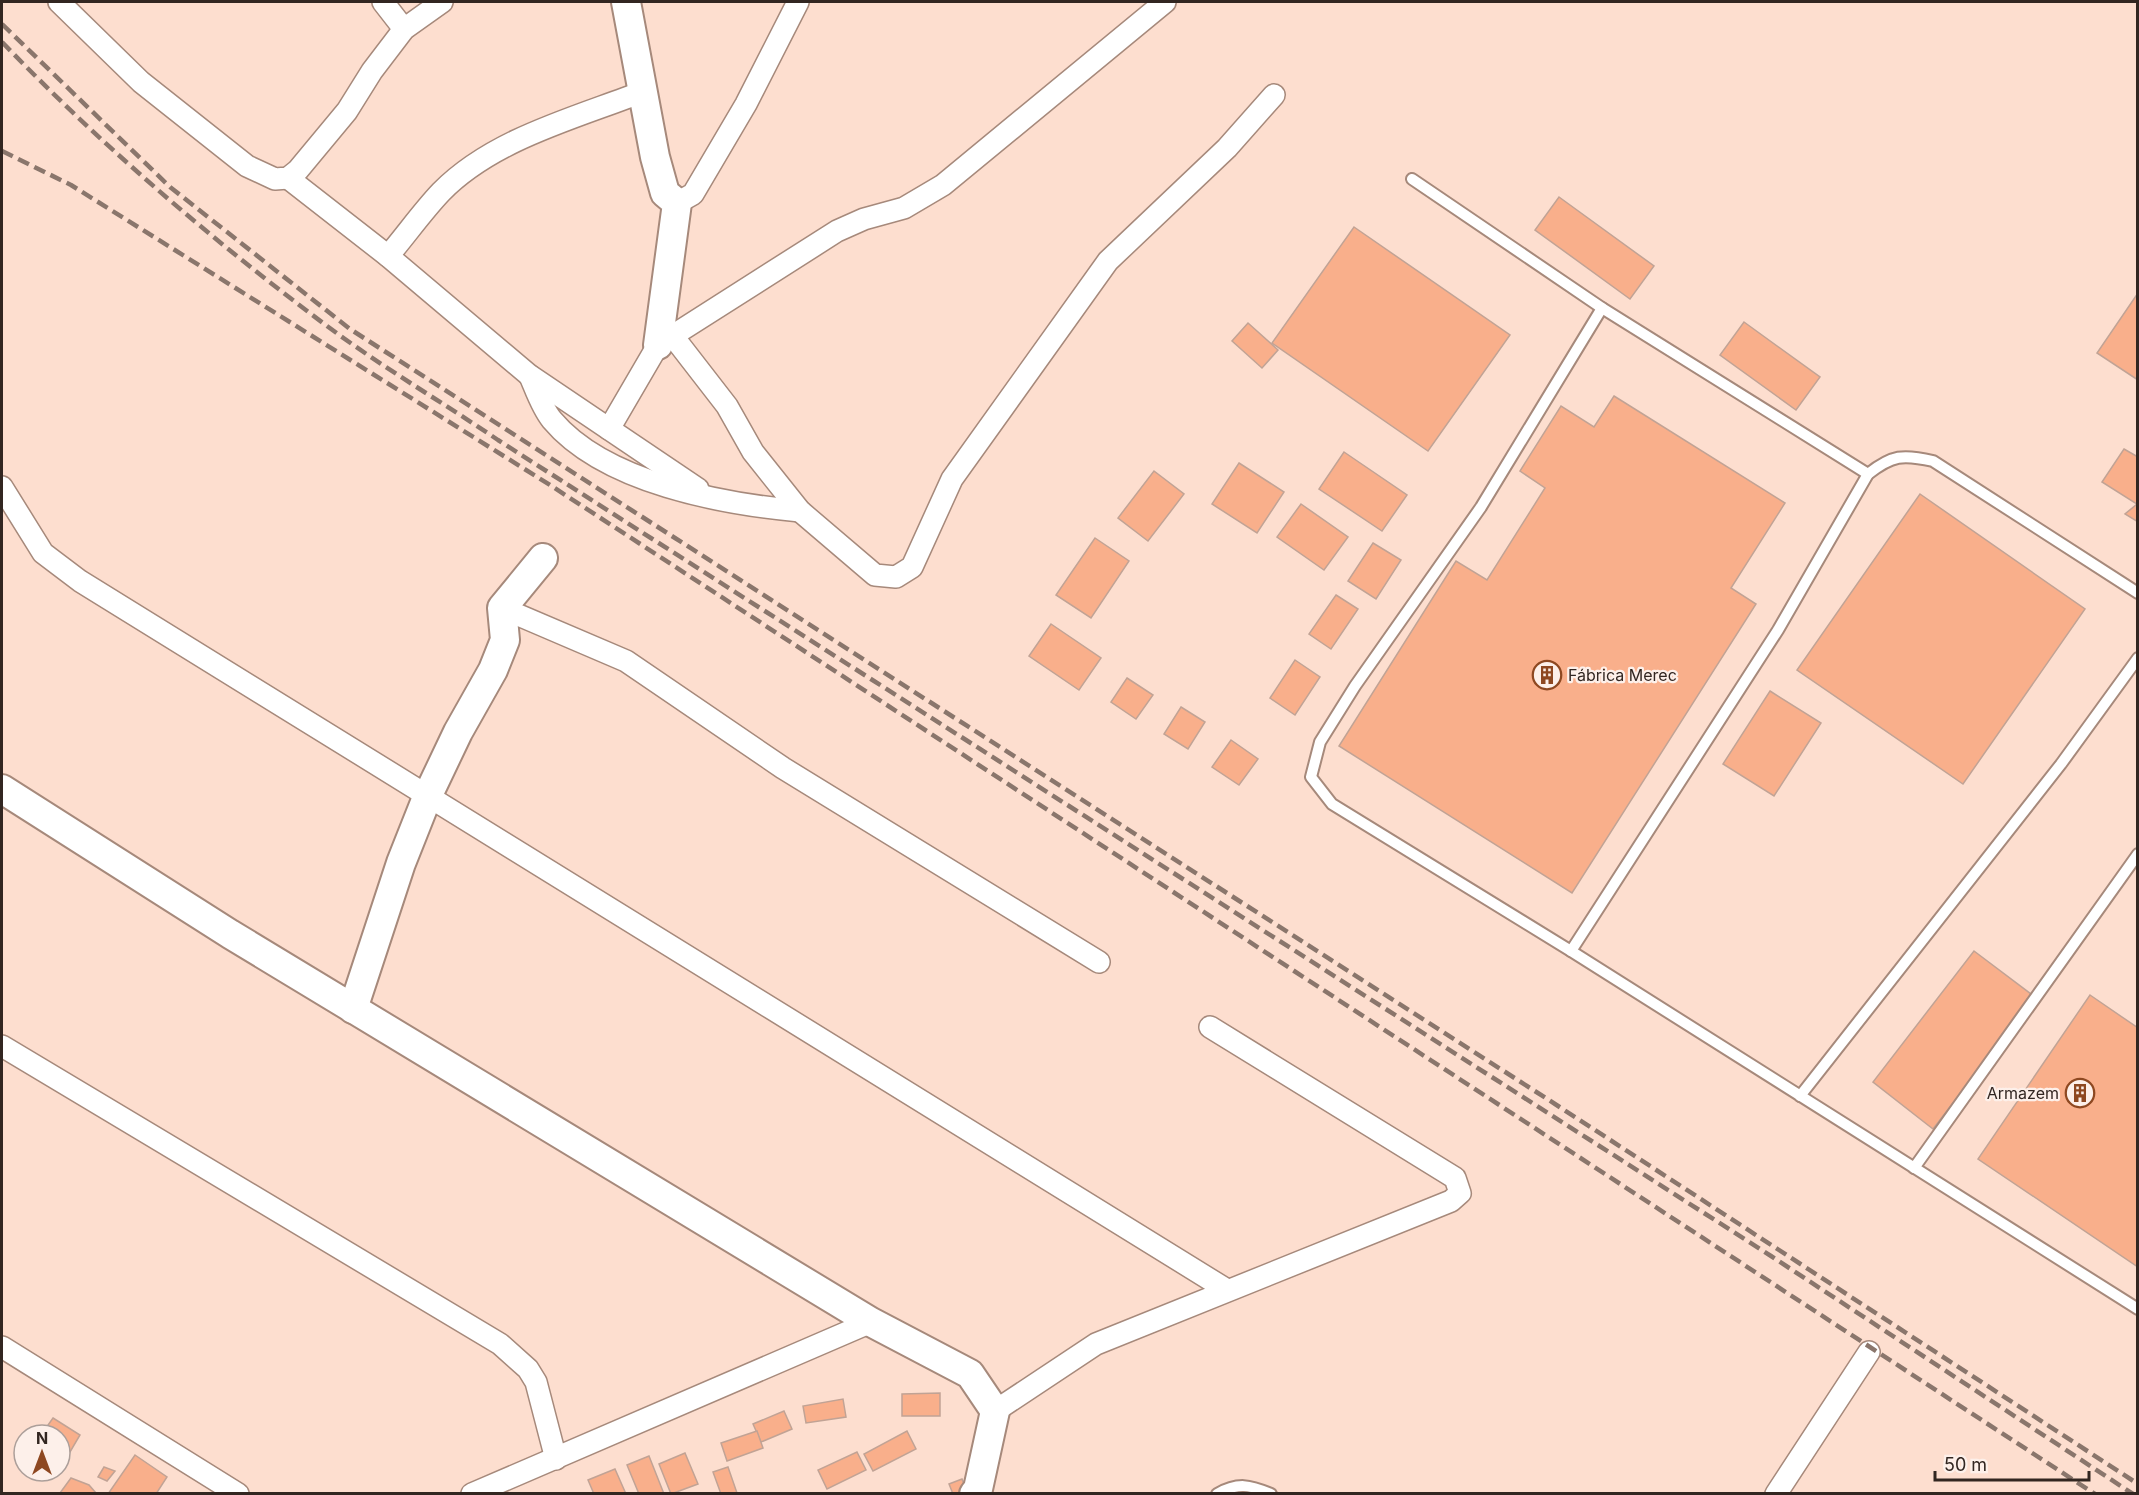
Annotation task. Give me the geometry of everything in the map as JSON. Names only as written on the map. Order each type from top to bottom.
[{"type":"street","points":[[59,2],[141,82],[247,166],[275,179],[288,178],[298,170],[347,111],[372,71],[404,29],[442,2]]},
{"type":"street","points":[[383,2],[404,29]]},
{"type":"street","points":[[626,2],[655,157],[665,193],[677,203]]},
{"type":"street","points":[[677,203],[693,194],[746,104],[798,2]]},
{"type":"street","points":[[609,429],[665,340],[837,231],[864,219],[904,208],[943,185],[1165,2]]},
{"type":"street","points":[[388,256],[442,191],[491,154],[642,92]]},
{"type":"street","points":[[677,203],[665,340],[727,406],[753,452],[800,511],[875,575],[896,577],[912,567],[952,479],[1108,261],[1227,148],[1274,95]]},
{"type":"street","points":[[288,178],[388,256],[529,375],[713,500]]},
{"type":"street","points":[[529,375],[550,418],[567,436],[614,465],[651,482],[713,500],[800,511]]},
{"type":"street","points":[[2,487],[43,553],[80,581],[1227,1290]]},
{"type":"street","points":[[353,1009],[401,863],[428,795],[458,732],[493,670],[505,640],[502,608],[543,558]]},
{"type":"street","points":[[502,608],[626,661],[783,768],[1099,962]]},
{"type":"street","points":[[2,789],[353,1009],[871,1322],[970,1374],[995,1411]]},
{"type":"street","points":[[977,1492],[995,1411],[1096,1344],[1451,1201],[1460,1193],[1455,1178],[1210,1027]]},
{"type":"street","points":[[2,1046],[500,1344],[528,1369],[536,1382],[556,1459]]},
{"type":"street","points":[[472,1494],[871,1322]]},
{"type":"street","points":[[2,1347],[238,1494]]},
{"type":"street","points":[[1776,1494],[1869,1352]]},
{"type":"lane","points":[[1412,179],[1602,308],[1868,474]]},
{"type":"lane","points":[[1602,308],[1481,507],[1355,686],[1320,742],[1311,777],[1332,804],[1571,951],[2138,1309]]},
{"type":"lane","points":[[1571,951],[1778,630],[1868,474],[1885,461],[1909,455],[1933,461],[2138,593]]},
{"type":"lane","points":[[1800,1096],[2061,764],[2138,658]]},
{"type":"lane","points":[[1914,1168],[2138,854]]},
{"type":"lane","points":[[1217,1494],[1228,1487],[1248,1484],[1271,1494]]},
{"type":"building","points":[[1559,197],[1654,266],[1630,299],[1535,230]]},
{"type":"building","points":[[1354,227],[1510,335],[1428,451],[1272,343]]},
{"type":"building","points":[[2138,293],[2138,380],[2097,353]]},
{"type":"building","points":[[1744,322],[1820,377],[1796,410],[1720,355]]},
{"type":"building","points":[[1248,323],[1278,350],[1262,368],[1232,341]]},
{"type":"building","name":"Fábrica Merec","points":[[1614,396],[1785,503],[1731,588],[1756,604],[1572,893],[1339,746],[1456,561],[1487,580],[1545,488],[1520,471],[1561,406],[1594,427]]},
{"type":"building","points":[[2124,449],[2138,457],[2138,522],[2125,514],[2137,504],[2102,482]]},
{"type":"building","points":[[1344,452],[1407,495],[1382,531],[1319,489]]},
{"type":"building","points":[[1239,463],[1284,492],[1257,533],[1212,504]]},
{"type":"building","points":[[1154,471],[1184,494],[1148,541],[1118,518]]},
{"type":"building","points":[[1920,494],[2085,609],[1963,784],[1797,670]]},
{"type":"building","points":[[1301,504],[1348,537],[1324,570],[1277,537]]},
{"type":"building","points":[[1095,538],[1129,561],[1091,618],[1056,595]]},
{"type":"building","points":[[1373,543],[1401,560],[1376,599],[1348,581]]},
{"type":"building","points":[[1336,595],[1358,609],[1331,649],[1309,634]]},
{"type":"building","points":[[1051,624],[1101,658],[1079,690],[1029,656]]},
{"type":"building","points":[[1295,660],[1320,677],[1295,715],[1270,698]]},
{"type":"building","points":[[1127,678],[1153,695],[1136,719],[1111,702]]},
{"type":"building","points":[[1770,691],[1821,723],[1774,796],[1723,764]]},
{"type":"building","points":[[1181,707],[1205,722],[1188,749],[1164,734]]},
{"type":"building","points":[[1231,740],[1258,759],[1239,785],[1212,767]]},
{"type":"building","points":[[1974,951],[2035,997],[1933,1129],[1873,1082]]},
{"type":"building","name":"Armazem","points":[[2090,995],[2138,1028],[2138,1267],[1978,1159]]},
{"type":"building","points":[[940,1393],[940,1416],[902,1416],[902,1394]]},
{"type":"building","points":[[843,1399],[846,1417],[806,1423],[803,1406]]},
{"type":"building","points":[[784,1411],[792,1429],[761,1442],[753,1424]]},
{"type":"building","points":[[53,1418],[61,1423],[49,1423]]},
{"type":"building","points":[[72,1430],[80,1435],[72,1449]]},
{"type":"building","points":[[757,1431],[763,1448],[727,1461],[721,1443]]},
{"type":"building","points":[[907,1431],[916,1449],[873,1471],[864,1454]]},
{"type":"building","points":[[857,1452],[866,1470],[827,1489],[818,1470]]},
{"type":"building","points":[[685,1453],[698,1484],[671,1494],[659,1464]]},
{"type":"building","points":[[135,1455],[167,1477],[156,1494],[108,1494]]},
{"type":"building","points":[[649,1456],[664,1494],[639,1494],[627,1465]]},
{"type":"building","points":[[104,1467],[115,1471],[107,1481],[98,1477]]},
{"type":"building","points":[[728,1467],[737,1493],[721,1494],[713,1472]]},
{"type":"building","points":[[615,1469],[626,1494],[594,1494],[588,1480]]},
{"type":"building","points":[[72,1478],[89,1485],[96,1493],[60,1493],[67,1483],[72,1483]]},
{"type":"building","points":[[962,1479],[968,1494],[953,1494],[949,1484]]},
{"type":"railway","points":[[2,24],[170,187],[350,329],[1555,1104],[2138,1484]]},
{"type":"railway","points":[[2,42],[40,81],[159,191],[242,260],[369,356],[1771,1256],[2133,1494]]},
{"type":"railway","points":[[2,151],[71,185],[550,485],[2095,1494]]},
{"type":"place","name":"Fábrica Merec","points":[[1547,675]]},
{"type":"place","name":"Armazem","points":[[2080,1093]]}]
